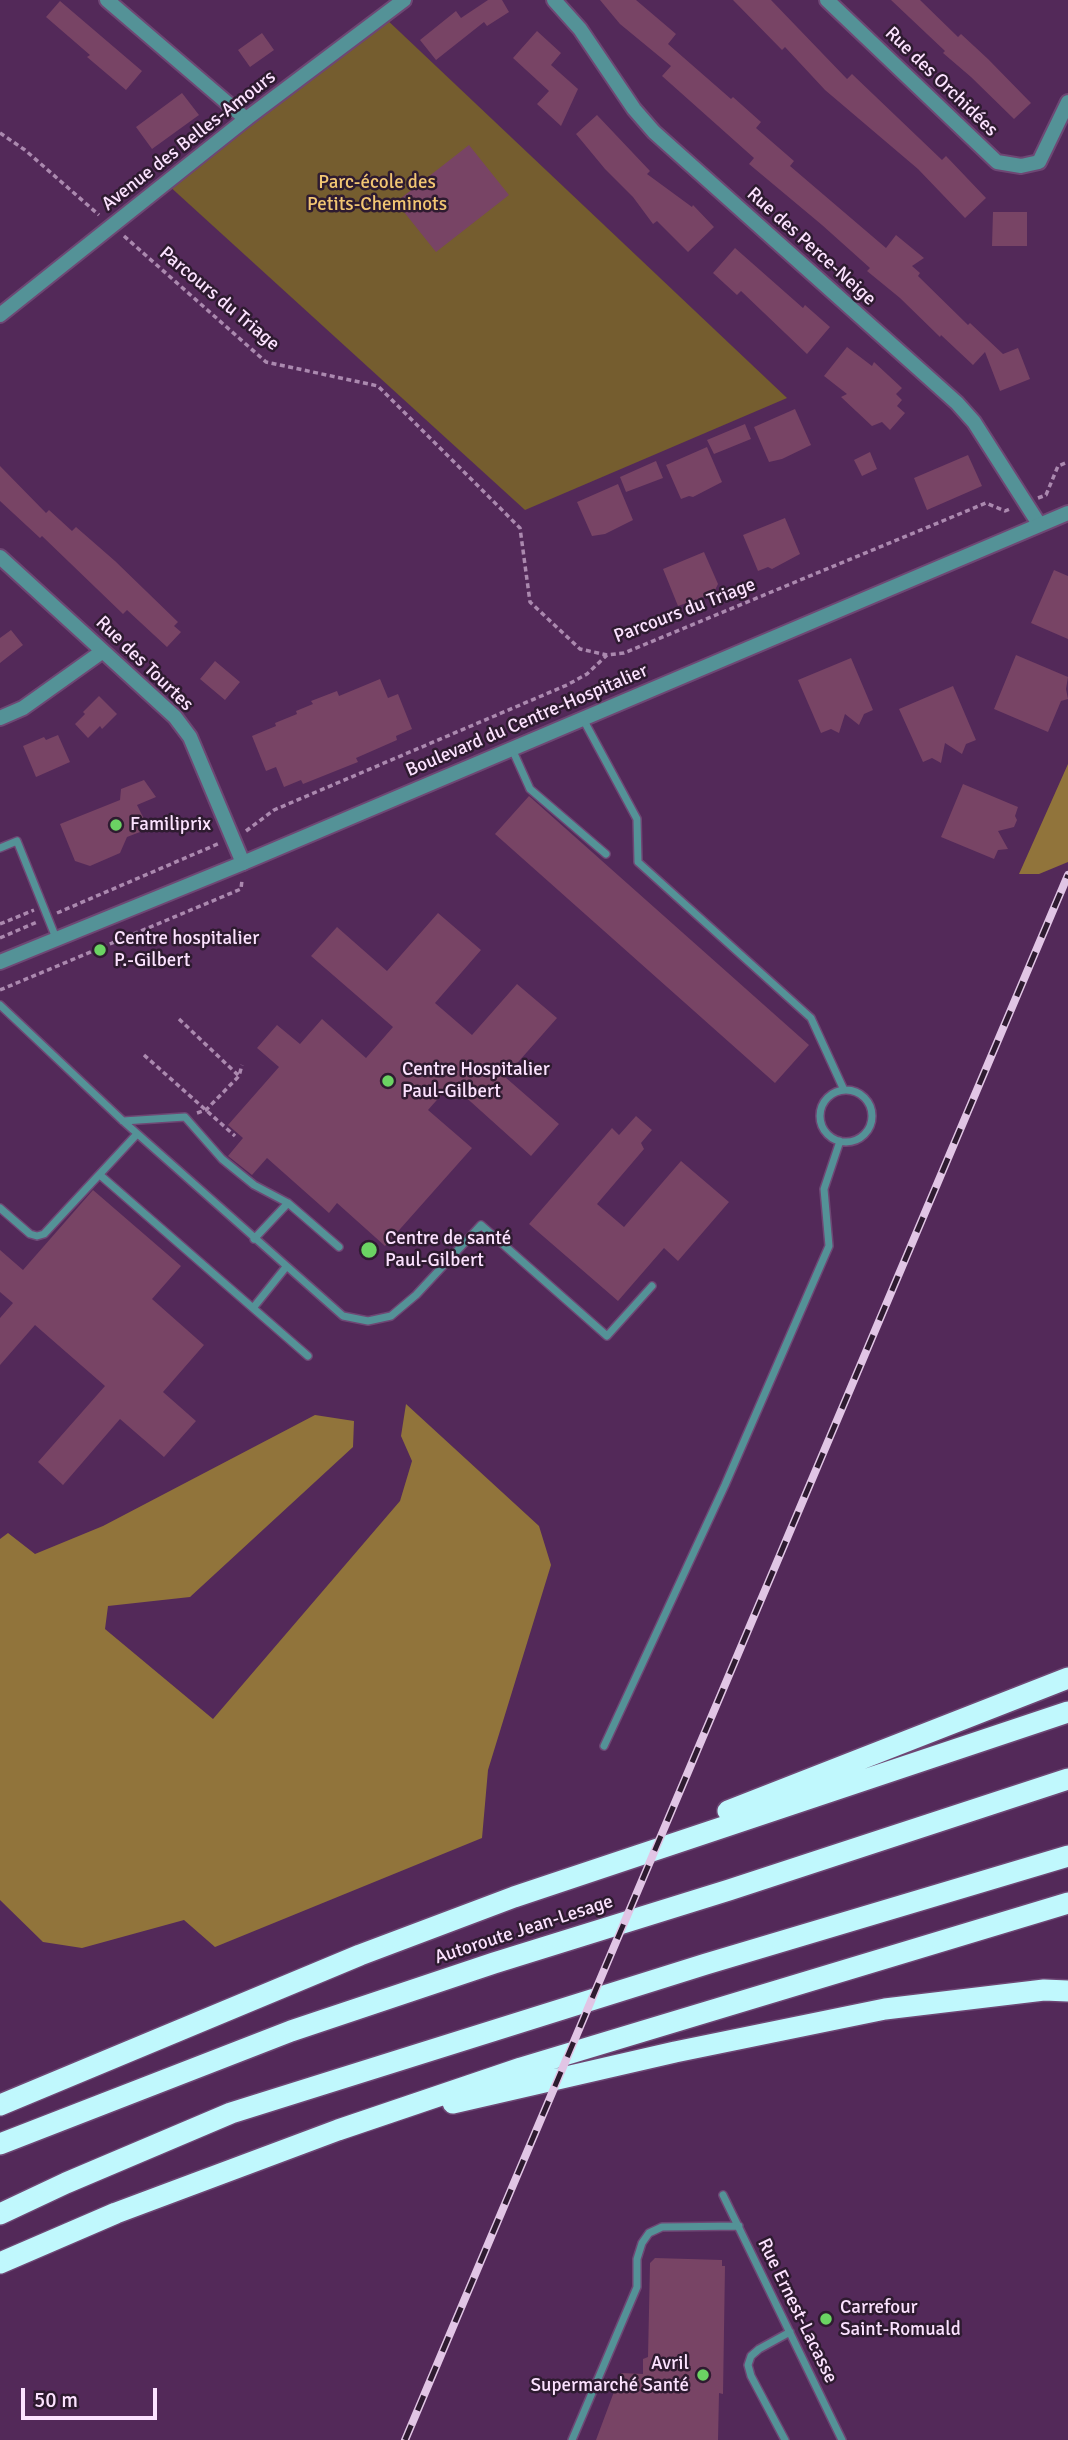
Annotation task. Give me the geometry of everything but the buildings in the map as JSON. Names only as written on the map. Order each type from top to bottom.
[{"type":"highway","points":[[0,2105],[360,1955],[1068,1678]]},
{"type":"highway","points":[[514,1896],[1068,1712]]},
{"type":"highway","name":"Autoroute Jean-Lesage","points":[[0,2144],[110,2099],[303,2027],[1068,1779]]},
{"type":"highway","points":[[0,2214],[231,2113],[706,1964],[1068,1856]]},
{"type":"highway","points":[[0,2263],[116,2213],[338,2130],[521,2068],[1068,1903]]},
{"type":"highway","points":[[338,2130],[675,2052],[885,2010],[1044,1990],[1068,1991]]},
{"type":"street","points":[[107,0],[246,119]]},
{"type":"street","name":"Avenue des Belles-Amours","points":[[0,315],[246,119],[404,0]]},
{"type":"street","name":"Rue des Perce-Neige","points":[[554,0],[580,29],[634,109],[654,132],[957,403],[974,422],[1039,524]]},
{"type":"street","name":"Rue des Orchidées","points":[[827,0],[997,162],[1021,166],[1039,162],[1068,103]]},
{"type":"street","name":"Boulevard du Centre-Hospitalier","points":[[0,962],[243,863],[1068,513]]},
{"type":"street","name":"Rue des Tourtes","points":[[0,557],[175,717],[190,737],[243,863]]},
{"type":"street","points":[[0,718],[23,708],[103,651]]},
{"type":"lane","points":[[582,719],[637,819],[638,862],[811,1018],[844,1090]]},
{"type":"lane","points":[[512,749],[530,789],[606,854]]},
{"type":"lane","points":[[0,848],[18,841],[56,938]]},
{"type":"lane","points":[[0,1004],[137,1134],[343,1316],[368,1321],[391,1316],[416,1295],[481,1225],[607,1336],[652,1286]]},
{"type":"lane","points":[[844,1090],[856,1092],[868,1103],[872,1119],[870,1127],[859,1139],[851,1142],[839,1141],[828,1136],[819,1114],[826,1098],[832,1093],[844,1090]]},
{"type":"lane","points":[[123,1121],[186,1117],[222,1159],[254,1185],[288,1203],[340,1247]]},
{"type":"lane","points":[[0,1208],[30,1234],[44,1234],[137,1134]]},
{"type":"lane","points":[[604,1746],[726,1485],[829,1246],[824,1189],[839,1141]]},
{"type":"lane","points":[[100,1175],[308,1356]]},
{"type":"lane","points":[[254,1239],[288,1203]]},
{"type":"lane","points":[[253,1307],[286,1267]]},
{"type":"lane","name":"Rue Ernest-Lacasse","points":[[723,2195],[842,2440]]},
{"type":"lane","points":[[572,2440],[638,2287],[637,2259],[649,2232],[662,2227],[739,2226]]},
{"type":"lane","points":[[784,2440],[748,2365],[751,2356],[759,2349],[790,2332]]},
{"type":"path","points":[[0,133],[25,150],[100,216]]},
{"type":"path","name":"Parcours du Triage","points":[[125,238],[266,362],[378,386],[520,528],[530,602],[580,649],[607,655],[624,653],[986,503],[1005,511],[1025,503]]},
{"type":"path","points":[[1025,503],[1046,495],[1058,466],[1068,462]]},
{"type":"path","points":[[0,938],[233,837],[250,829],[274,810],[567,685],[587,674],[607,655]]},
{"type":"path","points":[[0,990],[241,890],[243,863]]},
{"type":"path","points":[[0,924],[35,910]]},
{"type":"path","points":[[179,1019],[240,1076]]},
{"type":"path","points":[[144,1055],[235,1136]]},
{"type":"path","points":[[186,1117],[206,1110],[240,1076],[242,1065]]},
{"type":"green space","name":"Parc-école des Petits-Cheminots","points":[[383,16],[787,398],[525,510],[167,184]]},
{"type":"shaded area","points":[[1068,764],[1068,862],[1039,874],[1019,874]]},
{"type":"shaded area","points":[[406,1404],[539,1526],[551,1565],[488,1770],[482,1838],[215,1947],[184,1920],[82,1948],[43,1942],[0,1900],[0,1539],[8,1533],[35,1554],[103,1526],[315,1415],[354,1421],[353,1447],[190,1597],[108,1606],[105,1629],[213,1719],[400,1501],[412,1461],[401,1436]]},
{"type":"railway","points":[[405,2440],[1068,875]]},
{"type":"place","name":"Familiprix","points":[[116,825]]},
{"type":"place","name":"Centre hospitalier P.-Gilbert","points":[[100,950]]},
{"type":"place","name":"Centre Hospitalier Paul-Gilbert","points":[[388,1081]]},
{"type":"place","name":"Centre de santé Paul-Gilbert","points":[[369,1250]]},
{"type":"place","name":"Carrefour Saint-Romuald","points":[[826,2319]]},
{"type":"place","name":"Avril Supermarché Santé","points":[[703,2375]]}]
